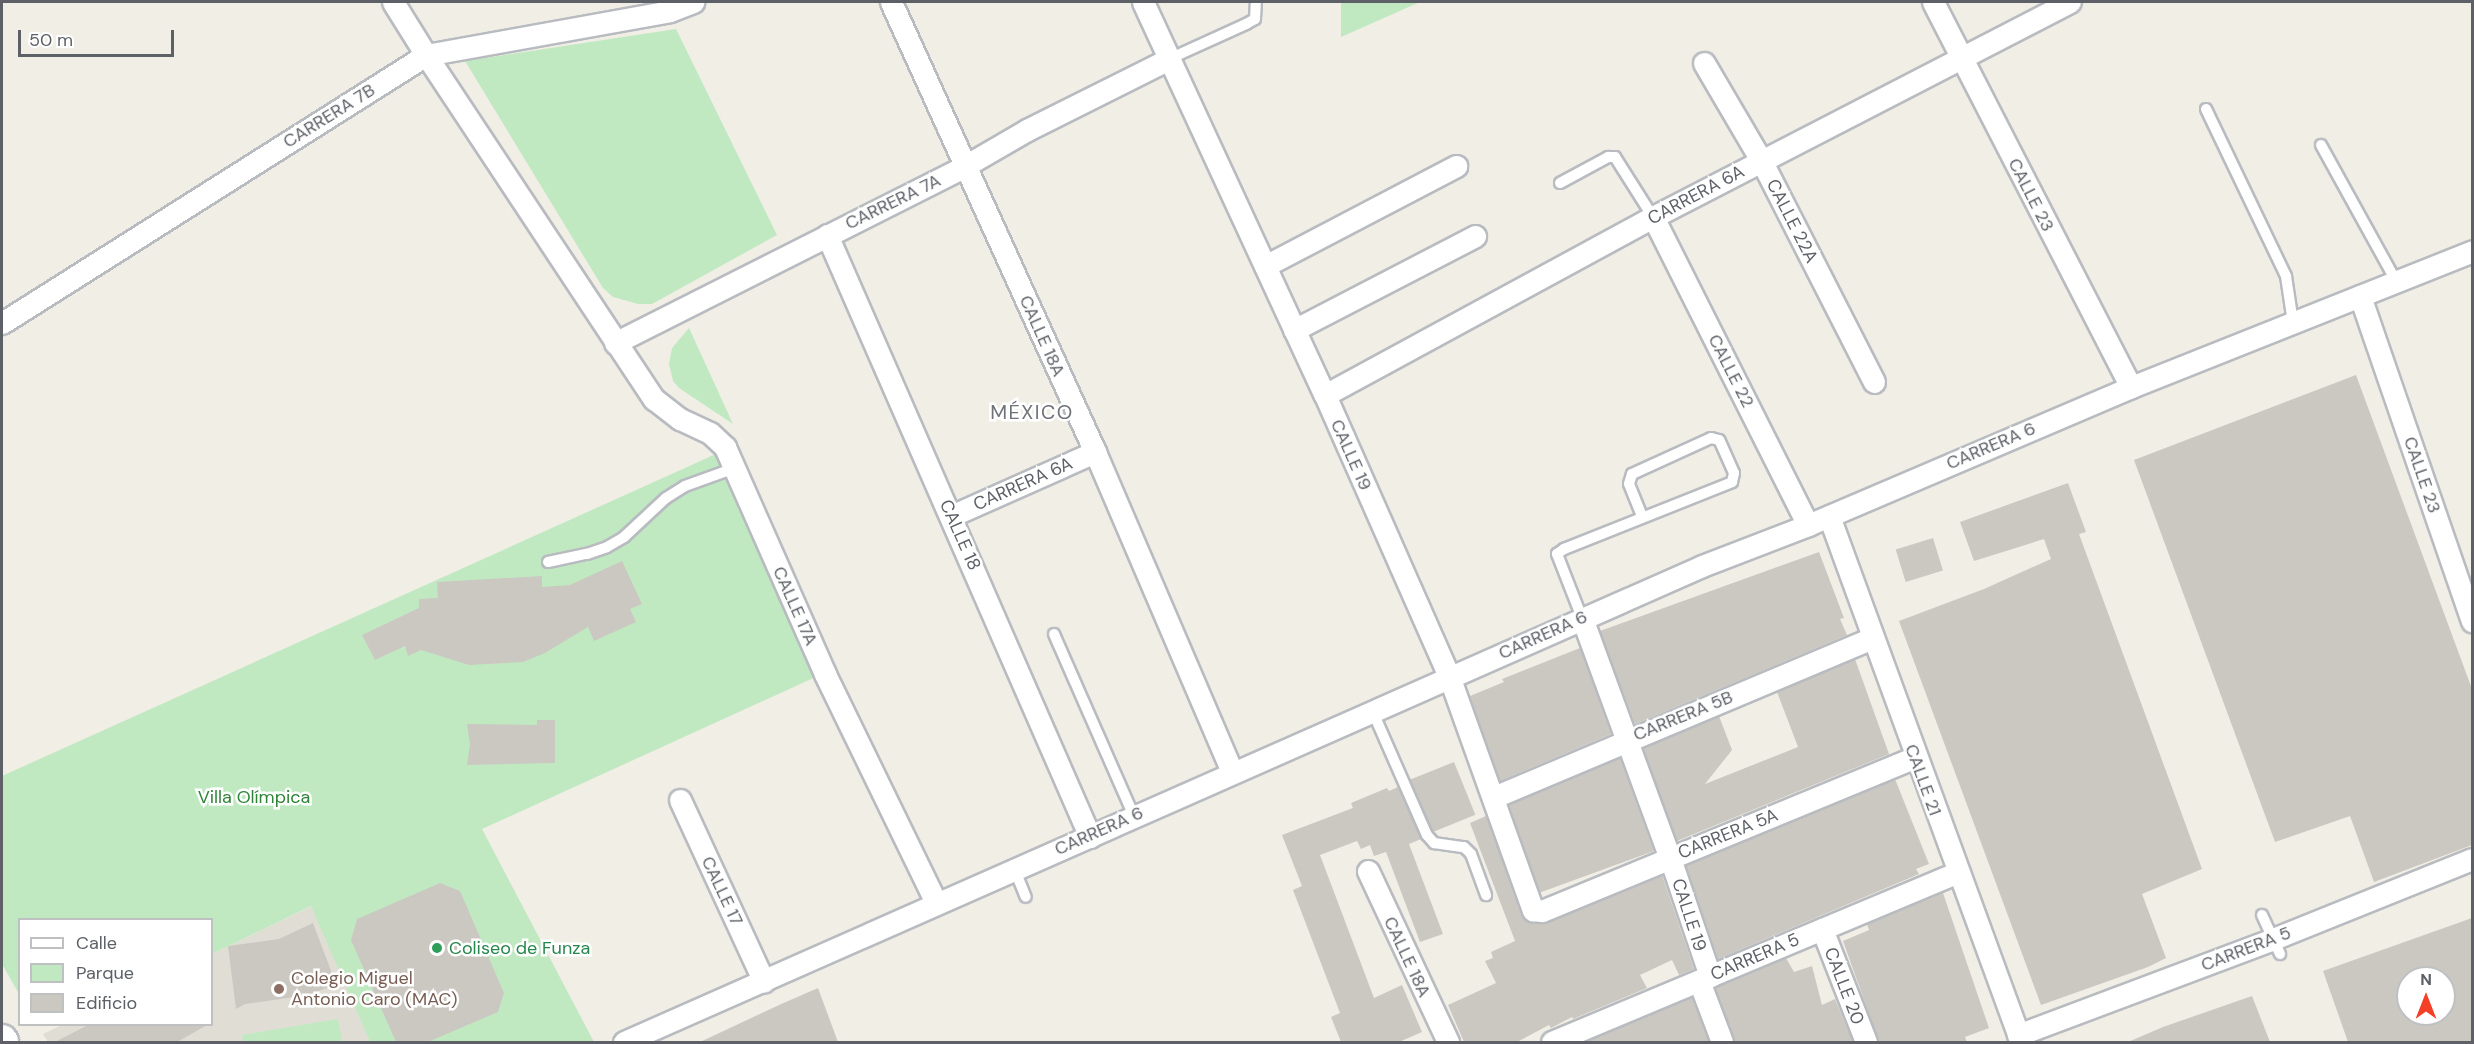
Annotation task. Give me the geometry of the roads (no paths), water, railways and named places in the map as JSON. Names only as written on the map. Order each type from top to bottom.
[{"type":"street","name":"CALLE 17A","points":[[393,2],[615,343],[654,399],[670,413],[718,440],[725,447],[825,674],[936,903]]},
{"type":"street","name":"CARRERA 7B","points":[[2,323],[426,55],[670,11],[693,2]]},
{"type":"street","name":"CALLE 18A","points":[[891,2],[1095,452],[1232,772]]},
{"type":"street","name":"CALLE 19","points":[[1143,2],[1325,394],[1449,676],[1494,797],[1528,904],[1533,910],[1542,912]]},
{"type":"street","name":"CALLE 23","points":[[1933,2],[2131,387]]},
{"type":"street","name":"CARRERA 6A","points":[[1325,394],[1761,160],[2070,2]]},
{"type":"street","name":"CARRERA 7A","points":[[615,343],[965,166],[1027,130],[1168,59]]},
{"type":"street","name":"CALLE 22A","points":[[1704,63],[1761,160],[1874,382]]},
{"type":"street","points":[[1265,266],[1456,166]]},
{"type":"street","name":"CALLE 22","points":[[1653,217],[1808,525]]},
{"type":"street","name":"CALLE 18","points":[[827,235],[1090,837]]},
{"type":"street","points":[[1294,330],[1475,236]]},
{"type":"street","name":"CARRERA 6","points":[[624,1042],[1702,566],[1808,525],[2131,387],[2472,251]]},
{"type":"street","name":"CALLE 23","points":[[2360,296],[2472,621]]},
{"type":"street","name":"CARRERA 6A","points":[[951,516],[1095,452]]},
{"type":"street","name":"CALLE 21","points":[[1829,516],[1915,757],[2020,1039]]},
{"type":"street","name":"CALLE 19","points":[[1582,618],[1670,858],[1722,1042]]},
{"type":"street","name":"CARRERA 5B","points":[[1494,797],[1627,739],[1873,638]]},
{"type":"street","name":"CARRERA 5A","points":[[1542,912],[1915,757]]},
{"type":"street","name":"CALLE 17","points":[[680,800],[764,982]]},
{"type":"street","name":"CARRERA 5","points":[[2020,1039],[2277,947],[2472,859]]},
{"type":"street","name":"CALLE 18A","points":[[1368,871],[1448,1042]]},
{"type":"street","name":"CARRERA 5","points":[[1552,1042],[1958,872]]},
{"type":"street","name":"CALLE 20","points":[[1822,929],[1866,1042]]},
{"type":"lane","points":[[1168,59],[1255,19],[1256,2]]},
{"type":"lane","points":[[2206,109],[2286,276],[2293,323]]},
{"type":"lane","points":[[2321,145],[2396,281]]},
{"type":"lane","points":[[1560,183],[1608,157],[1615,157],[1653,217]]},
{"type":"lane","points":[[1582,618],[1557,554],[1564,549],[1732,482],[1734,473],[1719,440],[1711,438],[1632,474],[1629,484],[1642,517]]},
{"type":"lane","points":[[549,562],[607,547],[624,537],[666,498],[685,486],[735,468]]},
{"type":"lane","points":[[1054,634],[1134,816]]},
{"type":"lane","points":[[1372,710],[1427,835],[1434,843],[1464,847],[1471,854],[1486,895]]},
{"type":"lane","points":[[1014,868],[1026,897]]},
{"type":"lane","points":[[2262,915],[2277,947]]},
{"type":"place","name":"Coliseo de Funza","points":[[437,948]]},
{"type":"place","name":"Colegio Miguel Antonio Caro (MAC)","points":[[279,989]]},
{"type":"district","name":"MÉXICO","points":[[1032,412]]},
{"type":"park label","name":"Villa Olímpica","points":[[254,797]]}]
